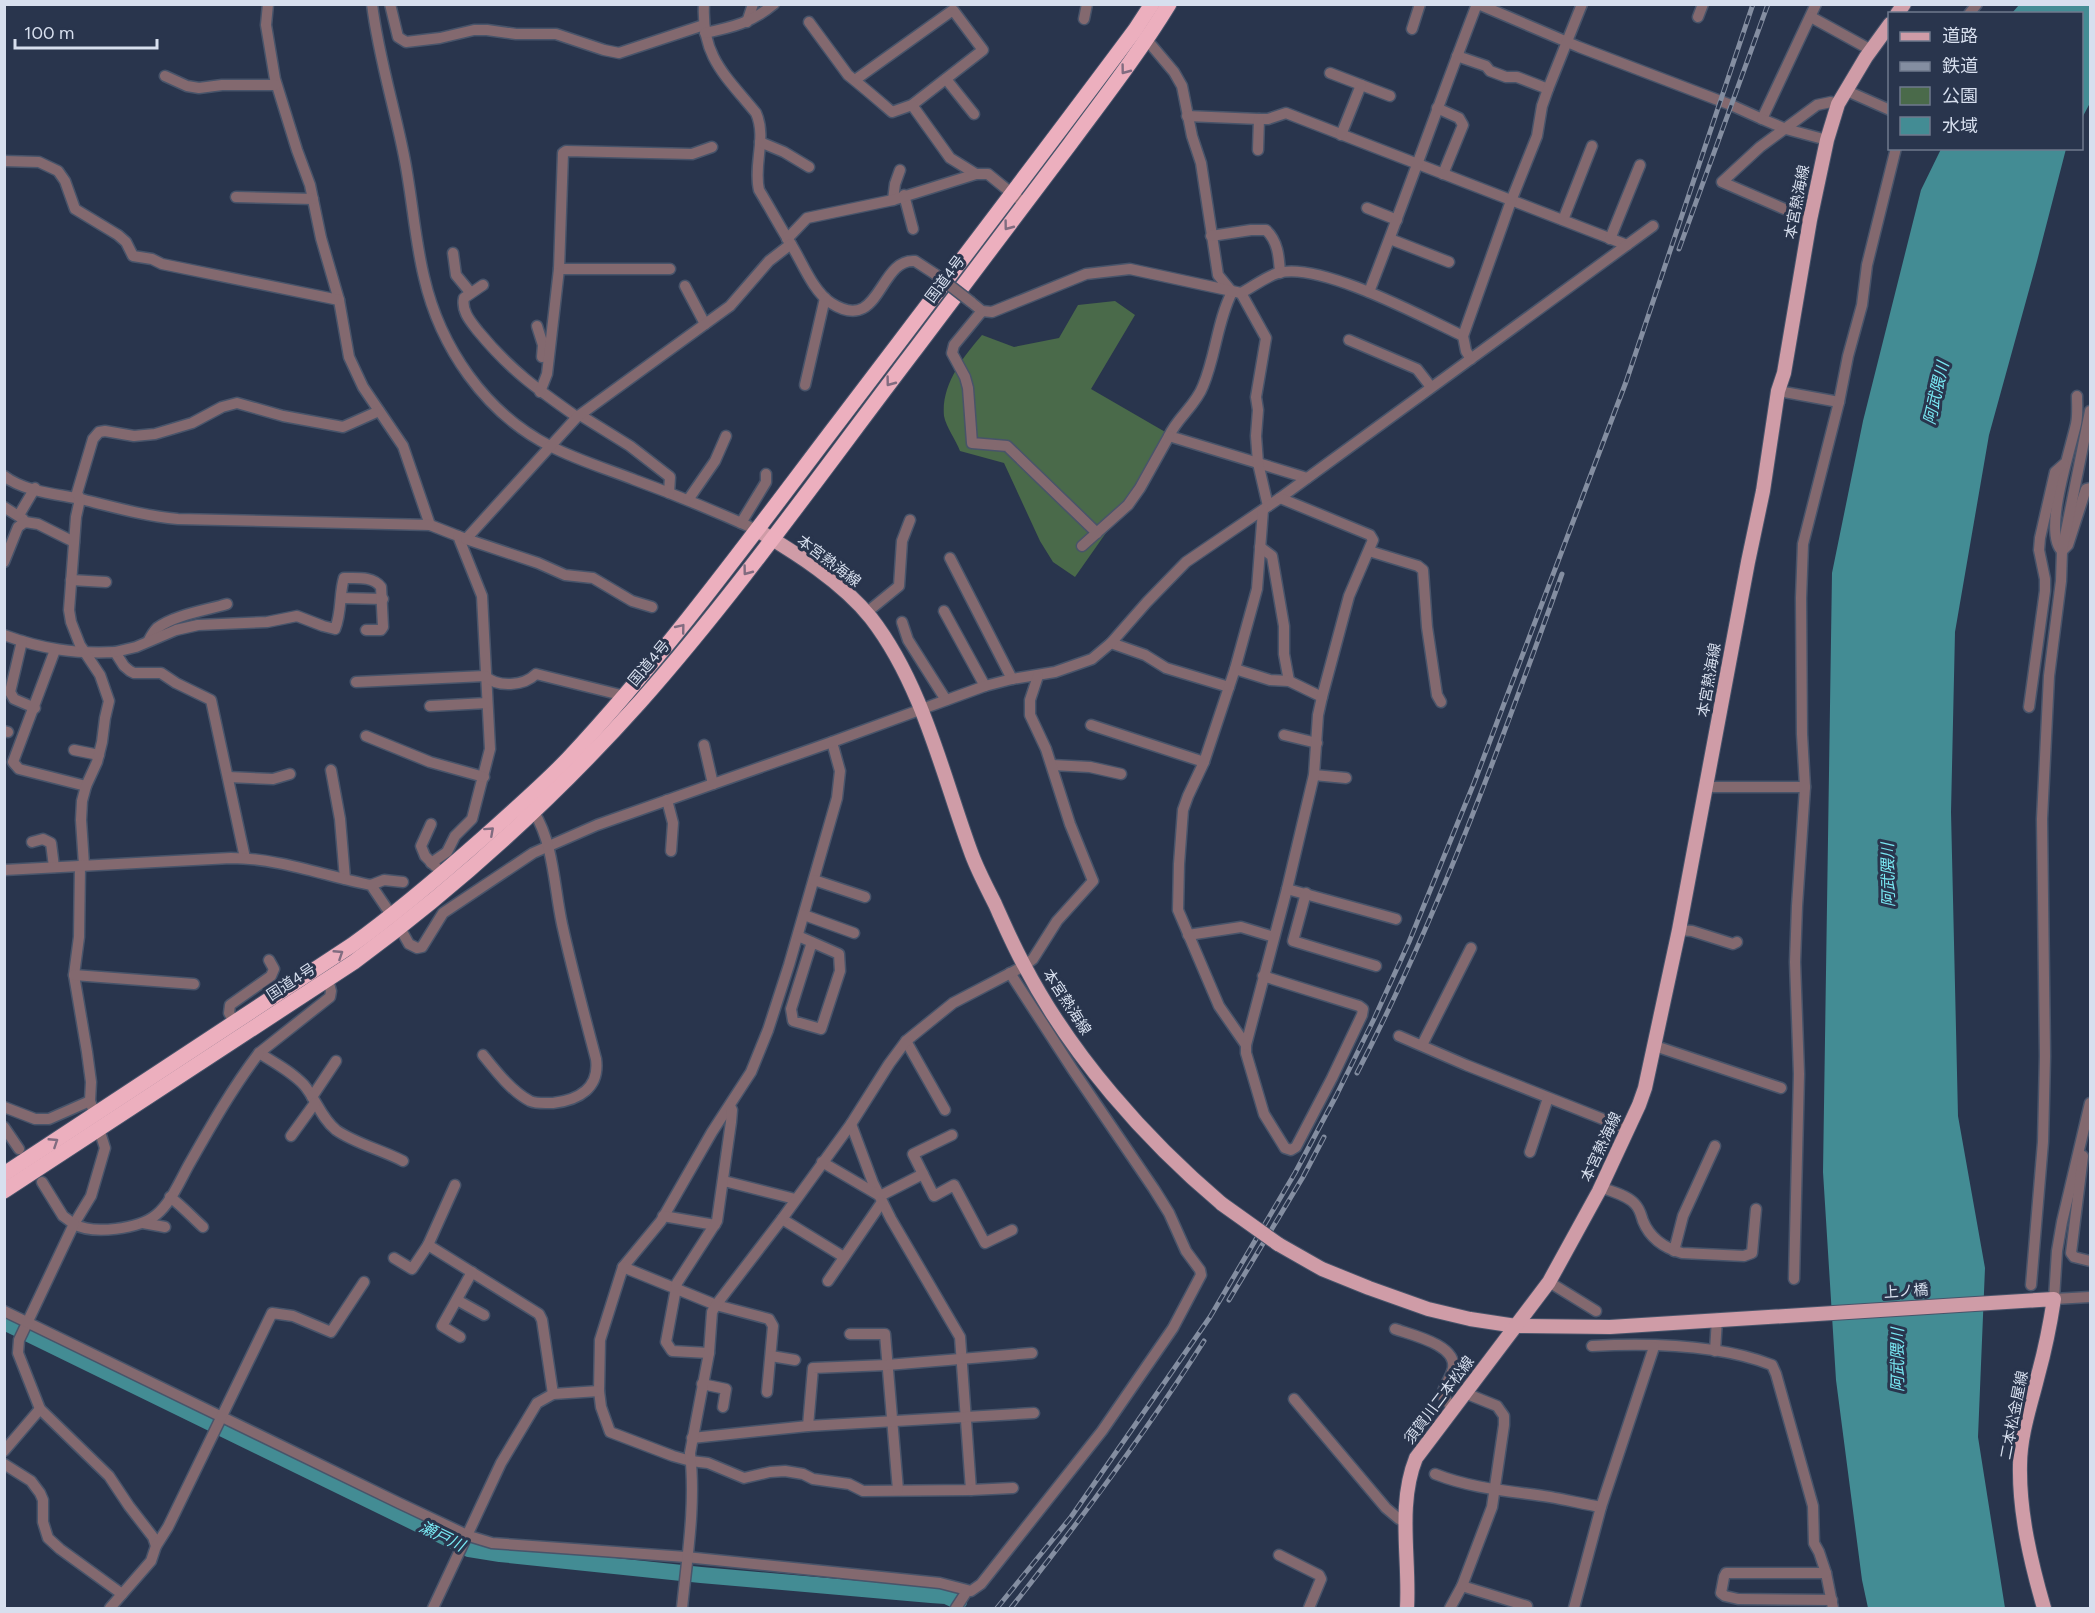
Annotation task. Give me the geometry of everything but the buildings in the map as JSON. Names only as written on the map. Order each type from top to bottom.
[{"type":"highway","name":"国道4号","points":[[4,1191],[95,1115],[328,980],[396,922],[534,812],[639,703],[708,621],[1025,204],[1147,40],[1169,4]]},
{"type":"highway","name":"国道4号","points":[[4,1174],[352,945],[396,922],[437,868],[521,804],[566,761],[625,696],[757,530],[1012,194],[1147,6]]},
{"type":"main road","name":"本宮熱海線","points":[[1516,1326],[1549,1282],[1601,1187],[1645,1088],[1679,930],[1763,491],[1778,391],[1784,373],[1810,220],[1827,140],[1838,104],[1888,27]]},
{"type":"main road","name":"本宮熱海線","points":[[757,530],[836,584],[866,613],[886,642],[921,709],[972,857],[1024,966],[1067,1035],[1102,1082],[1161,1148],[1222,1204],[1278,1244],[1322,1269],[1379,1292],[1450,1315],[1516,1326],[1610,1327],[1793,1315]]},
{"type":"main road","name":"上ノ橋","points":[[1793,1315],[2054,1299]]},
{"type":"main road","name":"二本松金屋線","points":[[2044,1608],[2033,1570],[2023,1508],[2020,1465],[2029,1409],[2048,1336],[2054,1299]]},
{"type":"main road","name":"須賀川二本松線","points":[[1407,1608],[1406,1522],[1409,1479],[1416,1458],[1516,1326]]},
{"type":"street","points":[[268,4],[266,25],[276,85],[310,185],[321,238],[339,300],[349,357],[363,387],[403,446],[430,525]]},
{"type":"street","points":[[372,4],[376,37],[404,153],[423,277],[448,344],[465,372],[501,411],[550,446],[688,500],[757,530]]},
{"type":"street","points":[[390,4],[398,37],[406,42],[440,38],[474,30],[516,34],[549,33],[619,53],[705,29],[747,22],[760,16],[774,4]]},
{"type":"street","points":[[704,4],[705,29],[711,54],[722,74],[756,113],[761,128],[757,180],[759,190],[813,281],[825,298],[841,307],[861,310],[868,306],[903,263],[915,261],[982,311],[992,312],[1086,274],[1130,269],[1237,292]]},
{"type":"street","points":[[747,22],[753,4]]},
{"type":"street","points":[[1084,19],[1087,4]]},
{"type":"street","points":[[1412,29],[1420,4]]},
{"type":"street","points":[[1471,358],[1466,351],[1463,336],[1511,201],[1537,136],[1542,106],[1548,89],[1582,4]]},
{"type":"street","points":[[1698,17],[1703,4]]},
{"type":"street","points":[[1762,119],[1816,4]]},
{"type":"street","points":[[1369,292],[1419,164],[1457,56],[1484,5],[1579,47],[1786,129],[1827,140]]},
{"type":"street","points":[[809,22],[848,75],[891,112],[912,105],[983,50],[953,10],[855,80]]},
{"type":"street","points":[[1811,17],[1871,50]]},
{"type":"street","points":[[1147,40],[1179,79],[1182,86],[1187,116],[1201,163],[1218,275],[1224,284],[1237,292],[1266,338],[1256,397],[1258,463],[1265,508],[1257,589],[1235,669],[1204,762],[1188,796],[1181,822],[1178,910],[1219,1005],[1246,1045]]},
{"type":"street","points":[[1457,56],[1486,66],[1490,71],[1506,77],[1517,77],[1548,89]]},
{"type":"street","points":[[1330,73],[1390,96]]},
{"type":"street","points":[[165,76],[187,86],[199,88],[222,85],[276,85]]},
{"type":"street","points":[[946,79],[974,114]]},
{"type":"street","points":[[1341,135],[1361,85]]},
{"type":"street","points":[[1847,91],[1888,109]]},
{"type":"street","points":[[1810,220],[1722,182],[1760,147],[1817,105],[1832,102],[1838,104]]},
{"type":"street","points":[[912,105],[950,158],[976,174]]},
{"type":"street","points":[[1437,108],[1459,118],[1463,124],[1443,174]]},
{"type":"street","points":[[1187,116],[1268,119],[1286,113],[1627,245]]},
{"type":"street","points":[[1258,150],[1259,119]]},
{"type":"street","points":[[760,142],[784,152],[809,167]]},
{"type":"street","points":[[1563,220],[1592,146]]},
{"type":"street","points":[[540,392],[547,374],[559,269],[563,153],[566,151],[692,154],[712,147]]},
{"type":"street","points":[[1794,1279],[1799,1074],[1796,918],[1805,788],[1802,734],[1803,543],[1862,305],[1867,266],[1896,150]]},
{"type":"street","points":[[4,161],[39,162],[58,171],[65,182],[75,209],[118,235],[126,242],[132,256],[339,300]]},
{"type":"street","points":[[1610,239],[1640,165]]},
{"type":"street","points":[[893,200],[900,170]]},
{"type":"street","points":[[462,537],[579,416],[730,306],[769,261],[789,242],[807,218],[893,200],[976,174],[988,174],[1025,204]]},
{"type":"street","points":[[904,195],[913,229]]},
{"type":"street","points":[[236,197],[313,199]]},
{"type":"street","points":[[1367,208],[1397,220]]},
{"type":"street","points":[[4,870],[245,858],[371,885],[409,944],[417,948],[422,946],[443,914],[547,845],[985,686],[1012,679],[1038,676],[1084,663],[1111,643],[1186,562],[1280,498],[1653,226]]},
{"type":"street","points":[[1211,236],[1266,230],[1272,236],[1279,253],[1280,273]]},
{"type":"street","points":[[1390,240],[1449,262]]},
{"type":"street","points":[[453,253],[456,275],[470,292]]},
{"type":"street","points":[[559,269],[670,269]]},
{"type":"street","points":[[1082,546],[1128,505],[1140,488],[1172,428],[1203,387],[1223,311],[1237,292],[1280,273],[1325,277],[1369,292],[1463,336]]},
{"type":"street","points":[[483,285],[470,292],[462,302],[470,321],[499,357],[540,392],[630,446],[670,477],[669,493]]},
{"type":"street","points":[[685,286],[705,324]]},
{"type":"street","points":[[805,385],[825,298]]},
{"type":"street","points":[[982,311],[954,345],[952,352],[968,388],[972,443],[1007,446],[1097,533]]},
{"type":"street","points":[[537,326],[543,345],[542,368],[547,374]]},
{"type":"street","points":[[1349,340],[1418,369],[1431,387]]},
{"type":"street","points":[[1778,391],[1839,402]]},
{"type":"street","points":[[2062,551],[2058,548],[2055,538],[2060,482],[2076,423],[2077,396]]},
{"type":"street","points":[[156,1546],[153,1538],[109,1476],[40,1409],[18,1353],[19,1340],[74,1224],[91,1196],[105,1148],[95,1115],[74,975],[79,937],[81,820],[86,786],[99,755],[109,699],[100,675],[84,654],[71,622],[69,610],[80,499],[77,493],[88,452],[93,439],[99,432],[134,436],[155,434],[192,423],[222,407],[237,404],[283,416],[343,427],[379,411]]},
{"type":"street","points":[[2031,1285],[2043,1142],[2045,1056],[2042,819],[2049,676],[2061,581],[2062,551],[2091,411]]},
{"type":"street","points":[[688,500],[715,461],[726,436]]},
{"type":"street","points":[[1168,436],[1307,478]]},
{"type":"street","points":[[2029,707],[2045,591],[2039,550],[2040,538],[2055,472],[2064,464]]},
{"type":"street","points":[[741,523],[766,482],[766,474]]},
{"type":"street","points":[[6,480],[154,517],[430,525],[538,563],[565,575],[593,578],[632,601],[652,607]]},
{"type":"street","points":[[4,562],[35,488]]},
{"type":"street","points":[[2062,551],[2068,545],[2086,489],[2091,488]]},
{"type":"street","points":[[1263,976],[1363,1009],[1332,1078],[1293,1149],[1285,1148],[1263,1114],[1246,1053],[1246,1045],[1263,976],[1287,889],[1314,775],[1318,715],[1322,697],[1349,596],[1372,540],[1370,535],[1280,498]]},
{"type":"street","points":[[4,507],[22,519],[74,542]]},
{"type":"street","points":[[866,613],[899,586],[902,541],[909,520]]},
{"type":"street","points":[[431,824],[421,846],[425,856],[437,868],[455,836],[472,819],[490,749],[482,596],[462,537]]},
{"type":"street","points":[[1260,547],[1272,556],[1284,626],[1284,654],[1289,681]]},
{"type":"street","points":[[1369,551],[1418,566],[1423,570],[1426,627],[1437,695],[1441,702]]},
{"type":"street","points":[[950,558],[1012,679]]},
{"type":"street","points":[[4,634],[55,650],[84,654],[115,652],[136,647],[148,640],[186,627],[267,622],[297,616],[322,627],[335,628],[344,578],[370,579],[381,587],[383,627],[381,630],[366,630]]},
{"type":"street","points":[[71,580],[106,582]]},
{"type":"street","points":[[342,598],[383,599]]},
{"type":"street","points":[[148,640],[162,626],[182,617],[227,604]]},
{"type":"street","points":[[944,611],[985,686]]},
{"type":"street","points":[[902,622],[908,640],[946,700]]},
{"type":"street","points":[[22,641],[10,692],[14,699],[35,708]]},
{"type":"street","points":[[1111,643],[1145,655],[1167,668],[1228,687]]},
{"type":"street","points":[[55,650],[35,708],[14,756],[14,765],[19,769],[86,786]]},
{"type":"street","points":[[115,652],[130,671],[161,673],[181,686],[211,700],[245,858]]},
{"type":"street","points":[[1235,669],[1270,680],[1289,681],[1322,697]]},
{"type":"street","points":[[356,682],[486,676],[502,683],[518,684],[531,680],[536,675],[625,696]]},
{"type":"street","points":[[682,1608],[690,1515],[692,1437],[709,1353],[712,1312],[851,1124],[906,1041],[954,1003],[1033,959],[1057,921],[1093,880],[1070,824],[1052,765],[1029,709],[1038,676]]},
{"type":"street","points":[[430,706],[487,703]]},
{"type":"street","points":[[1091,725],[1204,762]]},
{"type":"street","points":[[1284,735],[1317,743]]},
{"type":"street","points":[[366,736],[430,762],[483,777]]},
{"type":"street","points":[[832,742],[840,771],[837,798],[798,936],[768,1029],[751,1072],[712,1132],[663,1216],[623,1267],[600,1340],[601,1407],[610,1432],[691,1461],[708,1463],[744,1478],[785,1471],[803,1474],[813,1479],[849,1484],[863,1491],[1013,1488]]},
{"type":"street","points":[[704,745],[713,784]]},
{"type":"street","points":[[74,750],[99,755]]},
{"type":"street","points":[[1052,765],[1090,767],[1120,774]]},
{"type":"street","points":[[331,770],[345,879]]},
{"type":"street","points":[[228,777],[265,779],[290,774]]},
{"type":"street","points":[[1314,775],[1346,778]]},
{"type":"street","points":[[1706,787],[1805,788]]},
{"type":"street","points":[[667,800],[673,823],[671,851]]},
{"type":"street","points":[[483,1054],[515,1089],[530,1101],[544,1104],[571,1100],[582,1094],[590,1086],[597,1073],[596,1059],[562,924],[547,845],[534,812]]},
{"type":"street","points":[[32,842],[43,839],[51,843],[54,867]]},
{"type":"street","points":[[371,885],[385,875],[404,882]]},
{"type":"street","points":[[814,880],[865,897]]},
{"type":"street","points":[[1287,889],[1396,920]]},
{"type":"street","points":[[1306,893],[1293,941],[1376,966]]},
{"type":"street","points":[[804,915],[854,933]]},
{"type":"street","points":[[1188,935],[1241,927],[1274,937]]},
{"type":"street","points":[[1679,930],[1692,931],[1733,944],[1737,942]]},
{"type":"street","points":[[798,936],[812,942],[839,954],[840,970],[821,1029],[793,1021],[791,1009],[812,942]]},
{"type":"street","points":[[1422,1045],[1471,948]]},
{"type":"street","points":[[235,1023],[229,1013],[230,1005],[271,976],[273,969],[269,960]]},
{"type":"street","points":[[4,1311],[26,1325],[468,1537],[492,1543],[940,1583],[971,1591],[981,1584],[1102,1431],[1173,1328],[1201,1275],[1200,1270],[1185,1251],[1169,1213],[1154,1189],[1010,973]]},
{"type":"street","points":[[74,975],[194,984]]},
{"type":"street","points":[[42,1182],[63,1216],[81,1228],[94,1230],[136,1225],[157,1214],[170,1197],[220,1111],[259,1053],[330,997],[328,980]]},
{"type":"street","points":[[1399,1036],[1628,1129]]},
{"type":"street","points":[[906,1041],[945,1110]]},
{"type":"street","points":[[1655,1046],[1781,1088]]},
{"type":"street","points":[[259,1053],[289,1072],[305,1087],[326,1120],[336,1130],[403,1161]]},
{"type":"street","points":[[291,1136],[336,1061]]},
{"type":"street","points":[[1530,1152],[1548,1098]]},
{"type":"street","points":[[2090,1105],[2062,1222],[2057,1251],[2054,1299],[2091,1297]]},
{"type":"street","points":[[709,1353],[672,1351],[666,1342],[675,1287],[715,1225],[732,1122],[730,1106]]},
{"type":"street","points":[[4,1107],[35,1119],[95,1115]]},
{"type":"street","points":[[2091,1122],[2077,1196],[2071,1252],[2074,1257],[2091,1261]]},
{"type":"street","points":[[851,1124],[881,1199],[960,1337],[971,1490]]},
{"type":"street","points":[[4,1127],[19,1149]]},
{"type":"street","points":[[952,1135],[913,1154],[934,1196],[954,1185],[985,1243],[1012,1230]]},
{"type":"street","points":[[1674,1251],[1690,1199],[1715,1146]]},
{"type":"street","points":[[822,1162],[881,1199]]},
{"type":"street","points":[[828,1281],[881,1199],[923,1174]]},
{"type":"street","points":[[724,1181],[795,1199]]},
{"type":"street","points":[[394,1258],[412,1269],[428,1245],[455,1185]]},
{"type":"street","points":[[1601,1187],[1634,1202],[1651,1235],[1662,1245],[1674,1251],[1692,1254],[1735,1256],[1752,1253],[1756,1209]]},
{"type":"street","points":[[170,1197],[204,1227]]},
{"type":"street","points":[[663,1216],[715,1225]]},
{"type":"street","points":[[782,1219],[844,1257]]},
{"type":"street","points":[[143,1223],[165,1227]]},
{"type":"street","points":[[428,1245],[539,1314],[543,1320],[553,1394]]},
{"type":"street","points":[[623,1267],[716,1305],[773,1322],[767,1392]]},
{"type":"street","points":[[460,1337],[442,1326],[472,1272]]},
{"type":"street","points":[[110,1608],[151,1561],[156,1546],[168,1527],[272,1313],[293,1316],[331,1332],[364,1282]]},
{"type":"street","points":[[1549,1282],[1596,1311]]},
{"type":"street","points":[[457,1300],[484,1316]]},
{"type":"street","points":[[1715,1351],[1718,1319]]},
{"type":"street","points":[[1395,1329],[1432,1342],[1450,1355],[1453,1366],[1442,1395],[1453,1409]]},
{"type":"street","points":[[850,1334],[885,1334],[898,1490]]},
{"type":"street","points":[[1592,1346],[1683,1347],[1745,1357],[1772,1365],[1813,1506],[1814,1543],[1826,1573],[1832,1604],[1738,1599],[1721,1593],[1726,1574],[1826,1573]]},
{"type":"street","points":[[1574,1608],[1601,1507],[1654,1347]]},
{"type":"street","points":[[808,1426],[813,1368],[962,1360],[1032,1353]]},
{"type":"street","points":[[771,1356],[795,1360]]},
{"type":"street","points":[[702,1384],[726,1389],[723,1407]]},
{"type":"street","points":[[433,1608],[501,1463],[537,1403],[553,1394],[599,1391]]},
{"type":"street","points":[[1450,1608],[1462,1586],[1483,1532],[1494,1491],[1504,1416],[1497,1406],[1465,1393]]},
{"type":"street","points":[[1294,1399],[1386,1508],[1406,1522]]},
{"type":"street","points":[[4,1451],[40,1409]]},
{"type":"street","points":[[692,1437],[808,1426],[1034,1413]]},
{"type":"street","points":[[4,1464],[31,1481],[40,1493],[44,1500],[43,1522],[48,1538],[122,1594]]},
{"type":"street","points":[[1435,1473],[1454,1481],[1494,1491],[1550,1497],[1601,1507]]},
{"type":"street","points":[[1280,1555],[1319,1575],[1321,1579],[1309,1608]]},
{"type":"street","points":[[1462,1586],[1527,1606]]},
{"type":"street","points":[[956,1608],[967,1590]]},
{"type":"green space","points":[[1115,301],[1135,315],[1091,389],[1167,433],[1134,493],[1075,577],[1053,562],[1040,541],[1004,463],[960,451],[945,420],[944,405],[946,393],[955,372],[982,335],[1014,347],[1059,338],[1078,305]]},
{"type":"water","points":[[2019,5],[2090,5],[2090,103],[2083,116],[2083,12],[2013,12]]},
{"type":"water","name":"阿武隈川","points":[[1941,150],[2066,150],[1989,435],[1955,632],[1951,812],[1958,1116],[1985,1268],[1978,1437],[2005,1608],[1868,1608],[1862,1580],[1836,1380],[1823,1172],[1832,573],[1863,421],[1921,190]]},
{"type":"waterway","name":"瀬戸川","points":[[4,1322],[469,1549],[701,1575],[946,1596],[959,1602]]},
{"type":"railway","points":[[997,1608],[1071,1517],[1210,1317],[1295,1173],[1374,1019],[1409,942],[1474,783],[1626,382],[1753,4]]},
{"type":"railway","points":[[1679,249],[1768,4]]},
{"type":"railway","points":[[1357,1073],[1415,951],[1468,827],[1562,574]]},
{"type":"railway","points":[[1229,1300],[1303,1177],[1324,1137]]},
{"type":"railway","points":[[1011,1608],[1111,1477],[1159,1410],[1204,1341]]}]
